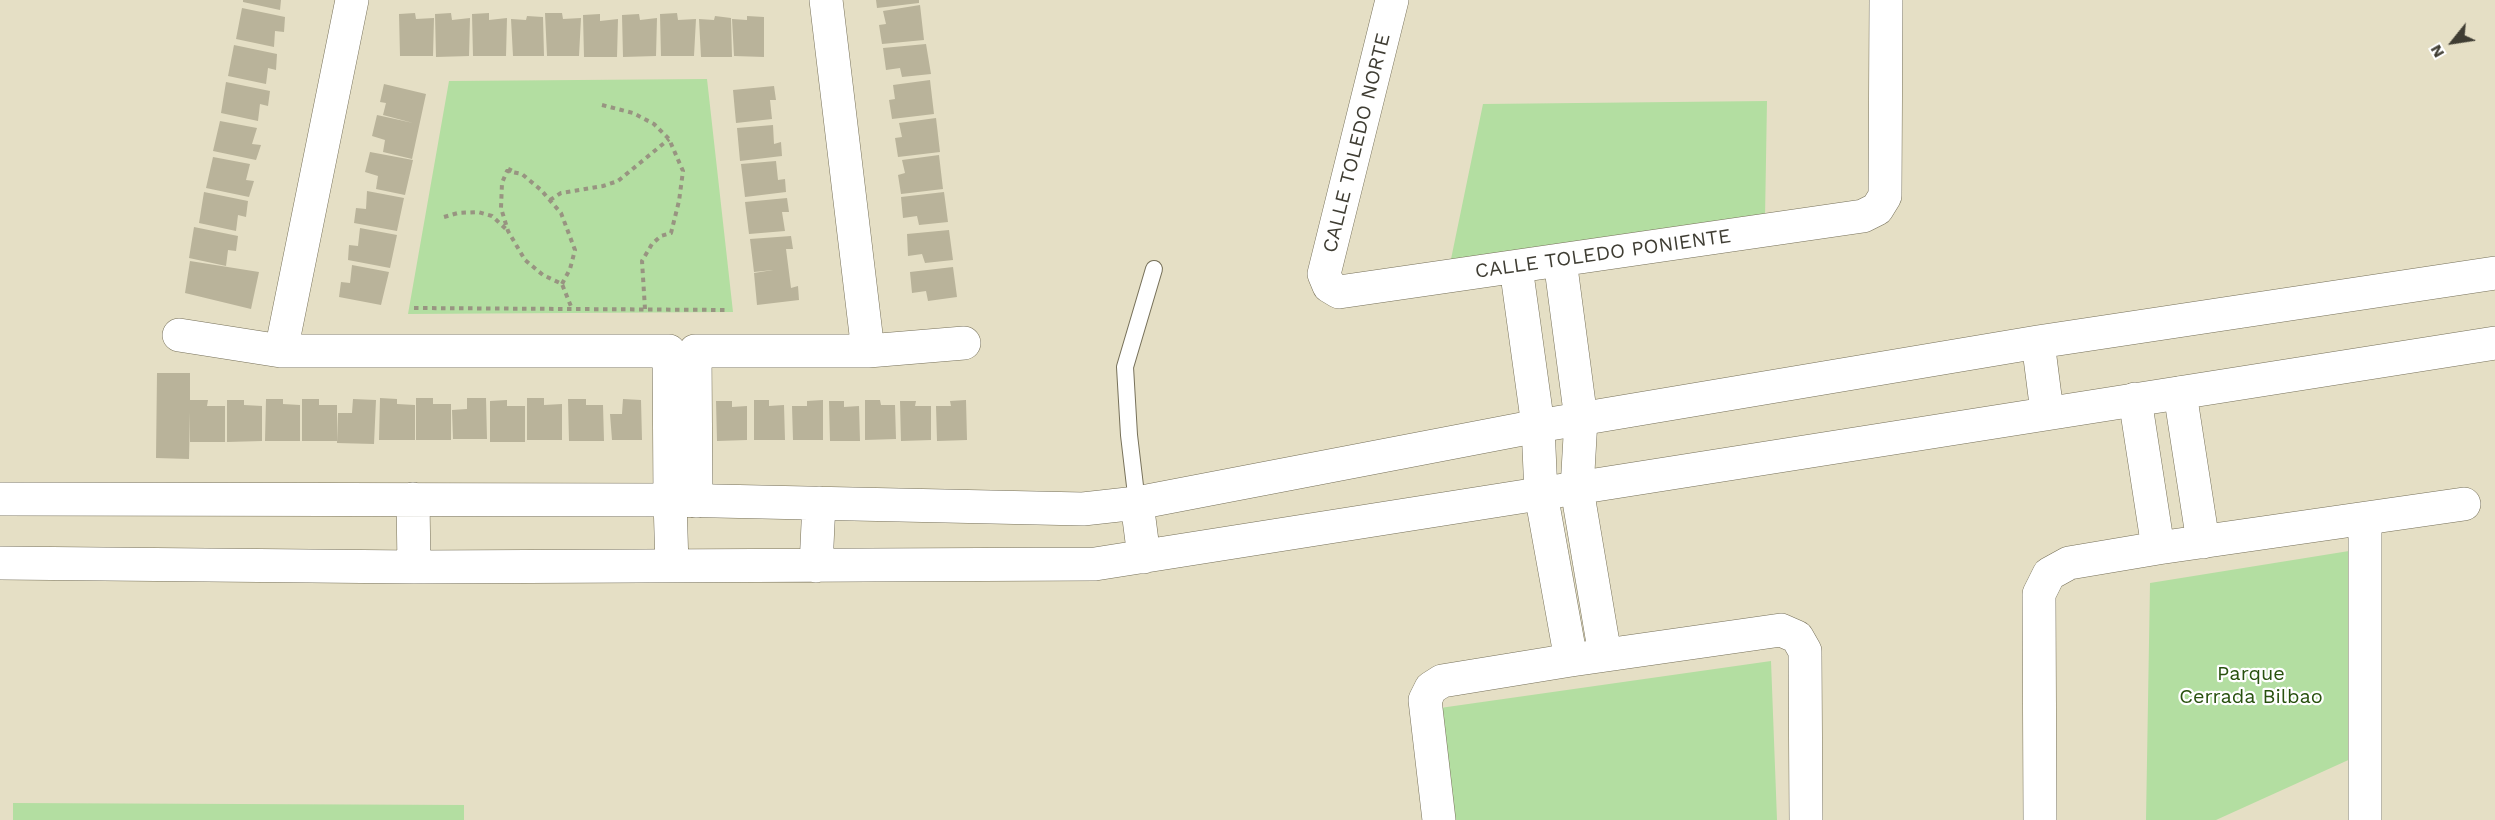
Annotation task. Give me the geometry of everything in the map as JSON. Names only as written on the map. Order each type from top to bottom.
[{"type":"street","points":[[282,351],[352,0]]},
{"type":"street","points":[[826,0],[868,351]]},
{"type":"street","name":"CALLE TOLEDO NORTE","points":[[1329,286],[1324,274],[1392,0]]},
{"type":"street","name":"CALLE TOLEDO PONIENTE","points":[[1329,286],[1339,291],[1516,267],[1863,216],[1877,209],[1885,196],[1886,0]]},
{"type":"street","points":[[1560,260],[1581,419],[1577,489],[1605,655]]},
{"type":"street","points":[[1516,267],[1538,426],[1541,494],[1571,660]]},
{"type":"street","points":[[0,499],[683,501],[1083,509],[1137,503],[1538,426],[2038,342],[2495,273]]},
{"type":"street","points":[[179,335],[282,351],[669,351],[683,501]]},
{"type":"street","points":[[2038,342],[2047,412]]},
{"type":"street","points":[[672,566],[683,501],[695,351],[868,351],[964,343]]},
{"type":"street","points":[[0,563],[414,567],[1095,564],[1577,489],[2047,412],[2495,344]]},
{"type":"street","points":[[2180,393],[2203,542]]},
{"type":"street","points":[[2135,399],[2158,548]]},
{"type":"street","points":[[413,499],[414,567]]},
{"type":"street","points":[[816,566],[819,503]]},
{"type":"street","points":[[1137,503],[1144,557]]},
{"type":"street","points":[[2040,820],[2039,594],[2049,574],[2069,563],[2464,504]]},
{"type":"street","points":[[2365,519],[2365,820]]},
{"type":"street","points":[[1439,820],[1425,700],[1431,688],[1442,681],[1781,630],[1797,637],[1805,651],[1806,820]]},
{"type":"lane","points":[[1137,503],[1129,435],[1125,367],[1154,269]]},
{"type":"path","points":[[602,105],[633,113],[654,124],[669,140],[683,171],[680,201],[671,233],[661,236],[652,244],[642,261],[645,309]]},
{"type":"path","points":[[550,200],[561,194],[618,181],[669,140]]},
{"type":"path","points":[[512,165],[502,183],[501,207],[508,231],[525,260],[543,274],[562,284],[572,309]]},
{"type":"path","points":[[509,172],[522,174],[561,213],[575,250],[570,269],[562,284]]},
{"type":"path","points":[[444,217],[458,213],[478,212],[492,216],[508,231]]},
{"type":"path","points":[[414,308],[729,310]]},
{"type":"green space","points":[[707,79],[733,312],[408,314],[449,81]]},
{"type":"green space","points":[[1767,101],[1765,218],[1450,264],[1483,104]]},
{"type":"green space","name":"Parque Cerrada Bilbao","points":[[2349,551],[2355,757],[2216,820],[2146,820],[2150,583]]},
{"type":"green space","points":[[1771,661],[1777,820],[1454,820],[1440,708]]},
{"type":"green space","points":[[13,803],[464,805],[464,820],[13,820]]},
{"type":"building","points":[[243,0],[281,0],[280,10],[243,2]]},
{"type":"building","points":[[876,0],[919,0],[919,3],[877,8]]},
{"type":"building","points":[[920,5],[924,40],[882,44],[879,25],[886,24],[883,11]]},
{"type":"building","points":[[242,8],[285,17],[284,32],[275,31],[274,47],[236,39]]},
{"type":"building","points":[[415,13],[416,19],[434,18],[433,56],[400,56],[399,14]]},
{"type":"building","points":[[451,13],[452,20],[470,18],[469,56],[436,57],[435,14]]},
{"type":"building","points":[[489,13],[489,20],[507,18],[506,56],[473,56],[472,14]]},
{"type":"building","points":[[545,13],[562,13],[563,19],[581,18],[579,56],[547,56]]},
{"type":"building","points":[[677,13],[678,20],[696,19],[694,56],[661,56],[660,14]]},
{"type":"building","points":[[600,14],[600,21],[618,19],[617,57],[584,57],[583,15]]},
{"type":"building","points":[[639,14],[640,20],[657,18],[656,56],[623,57],[622,15]]},
{"type":"building","points":[[527,16],[543,17],[544,56],[513,56],[511,19],[526,20]]},
{"type":"building","points":[[715,16],[731,18],[732,57],[701,57],[699,19],[714,20]]},
{"type":"building","points":[[747,16],[764,17],[764,57],[734,56],[732,19],[747,20]]},
{"type":"building","points":[[926,44],[931,74],[902,77],[900,68],[886,70],[883,48]]},
{"type":"building","points":[[234,45],[277,54],[276,70],[268,68],[266,84],[228,76]]},
{"type":"building","points":[[930,80],[934,114],[892,119],[889,100],[895,99],[893,85]]},
{"type":"building","points":[[226,82],[270,91],[268,106],[260,104],[258,121],[221,113]]},
{"type":"building","points":[[384,84],[426,94],[412,159],[383,152],[385,140],[372,136],[377,115],[413,123],[383,115],[386,103],[380,102]]},
{"type":"building","points":[[774,86],[776,100],[770,100],[772,119],[736,123],[733,90]]},
{"type":"building","points":[[936,118],[940,152],[898,157],[895,138],[902,137],[899,123]]},
{"type":"building","points":[[220,121],[257,128],[252,144],[261,145],[256,160],[213,151]]},
{"type":"building","points":[[773,125],[774,144],[781,142],[782,156],[740,161],[737,128]]},
{"type":"building","points":[[370,152],[413,160],[405,195],[376,189],[378,176],[365,172]]},
{"type":"building","points":[[939,155],[943,189],[901,194],[898,175],[905,173],[902,160]]},
{"type":"building","points":[[213,157],[250,164],[246,180],[254,181],[249,197],[206,188]]},
{"type":"building","points":[[776,161],[778,180],[785,179],[786,192],[745,197],[741,164]]},
{"type":"building","points":[[367,191],[404,198],[397,231],[354,223],[356,208],[366,209]]},
{"type":"building","points":[[204,192],[248,201],[246,217],[238,215],[236,231],[199,223]]},
{"type":"building","points":[[944,192],[948,222],[919,225],[917,216],[903,218],[901,197]]},
{"type":"building","points":[[787,198],[789,212],[782,212],[785,231],[749,234],[745,202]]},
{"type":"building","points":[[194,227],[238,236],[236,251],[228,250],[226,266],[189,258]]},
{"type":"building","points":[[360,228],[397,235],[390,268],[348,260],[349,245],[358,246]]},
{"type":"building","points":[[949,230],[953,260],[925,263],[922,254],[908,256],[907,234]]},
{"type":"building","points":[[791,236],[793,249],[786,249],[791,288],[798,286],[799,300],[757,305],[754,273],[773,270],[754,272],[750,239]]},
{"type":"building","points":[[190,261],[259,272],[251,309],[185,293]]},
{"type":"building","points":[[352,265],[389,272],[381,305],[339,297],[341,282],[350,283]]},
{"type":"building","points":[[953,267],[957,297],[928,301],[926,291],[912,293],[910,272]]},
{"type":"building","points":[[157,373],[190,373],[190,400],[208,400],[207,406],[225,406],[225,442],[190,442],[190,412],[189,459],[156,458]]},
{"type":"building","points":[[380,398],[397,399],[397,404],[415,405],[415,440],[379,440]]},
{"type":"building","points":[[416,398],[433,398],[433,404],[451,404],[451,440],[416,440]]},
{"type":"building","points":[[467,398],[486,398],[487,439],[453,439],[452,410],[467,409]]},
{"type":"building","points":[[527,398],[544,398],[544,405],[562,404],[562,440],[527,440]]},
{"type":"building","points":[[266,399],[283,399],[283,404],[300,405],[300,441],[265,441]]},
{"type":"building","points":[[302,399],[319,399],[319,405],[337,405],[337,441],[302,441]]},
{"type":"building","points":[[353,399],[376,400],[374,444],[337,443],[338,413],[352,413]]},
{"type":"building","points":[[568,399],[586,399],[586,405],[603,405],[604,441],[569,441]]},
{"type":"building","points":[[623,399],[641,400],[642,440],[612,440],[610,414],[622,414]]},
{"type":"building","points":[[227,400],[244,400],[244,405],[262,406],[262,441],[227,442]]},
{"type":"building","points":[[507,400],[507,406],[525,406],[525,442],[490,442],[490,401]]},
{"type":"building","points":[[754,400],[769,400],[769,406],[784,405],[785,440],[754,440]]},
{"type":"building","points":[[823,400],[823,440],[793,440],[792,406],[807,406],[807,401]]},
{"type":"building","points":[[865,400],[880,400],[881,405],[895,405],[896,439],[865,440]]},
{"type":"building","points":[[966,400],[967,440],[937,441],[936,406],[951,406],[950,401]]},
{"type":"building","points":[[716,401],[732,401],[732,407],[747,406],[747,440],[717,441]]},
{"type":"building","points":[[829,401],[844,401],[844,407],[859,406],[860,441],[830,441]]},
{"type":"building","points":[[900,401],[916,401],[915,406],[931,406],[931,440],[901,441]]}]
